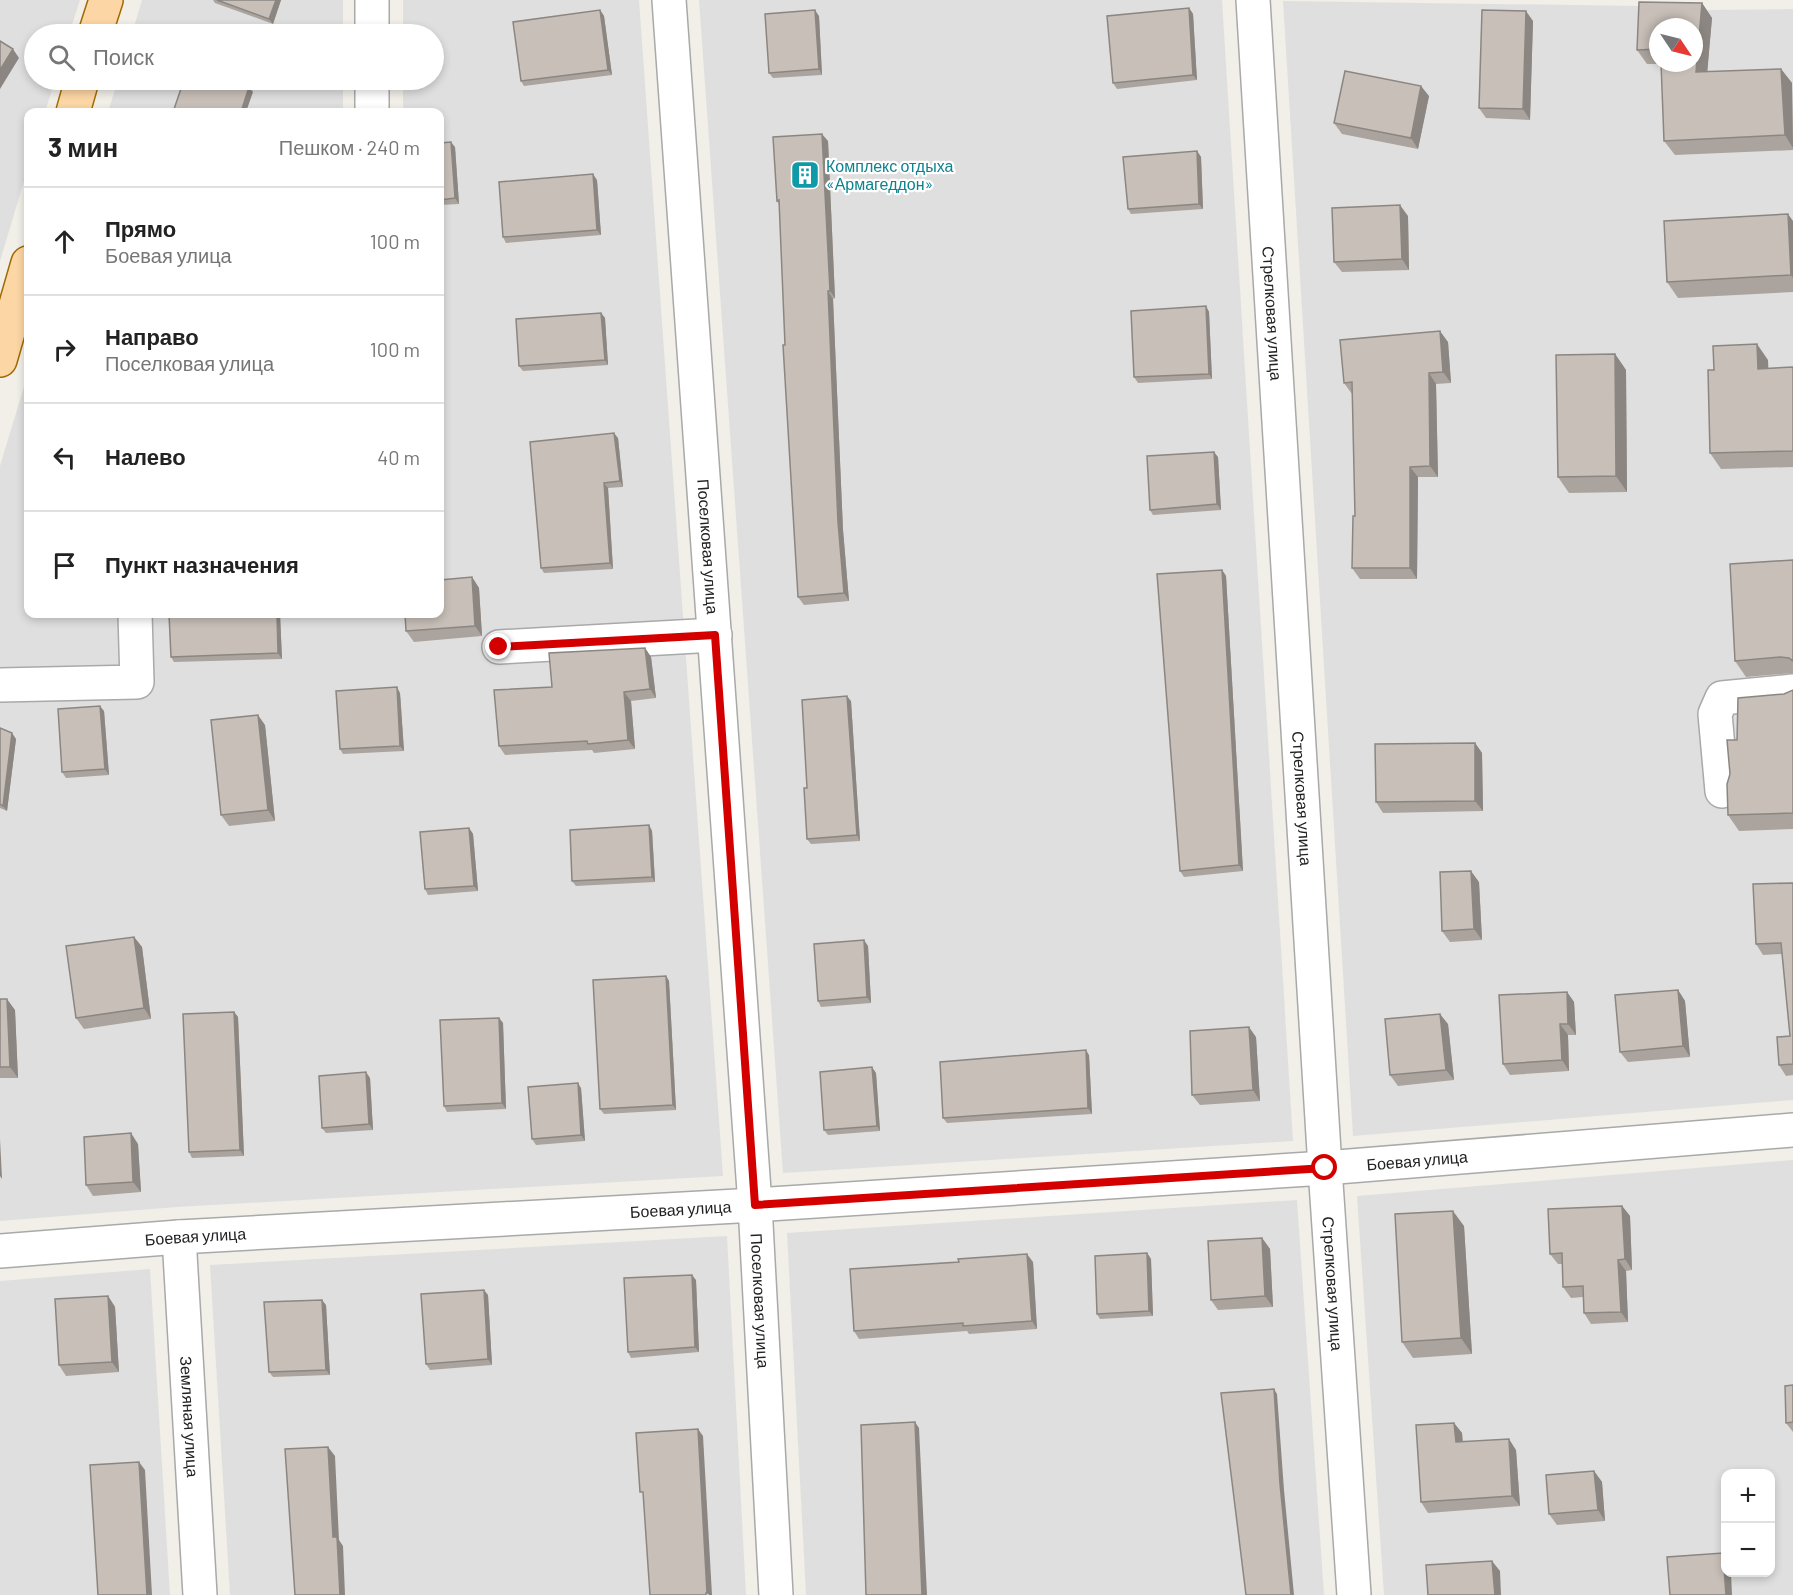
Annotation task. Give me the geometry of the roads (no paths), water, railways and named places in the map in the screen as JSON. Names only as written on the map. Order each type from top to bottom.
[{"type":"main road","points":[[98,24],[106,0]]},
{"type":"main road","points":[[74,108],[79,90]]},
{"type":"main road","points":[[0,360],[24,277]]},
{"type":"street","points":[[372,0],[372,24]]},
{"type":"street","name":"Поселковая улица","points":[[669,0],[755,1205],[776,1595]]},
{"type":"street","name":"Стрелковая улица","points":[[1253,0],[1325,1168],[1354,1595]]},
{"type":"street","points":[[372,90],[372,108]]},
{"type":"street","points":[[0,685],[137,682],[135,618]]},
{"type":"street","points":[[499,647],[715,635]]},
{"type":"street","points":[[1722,790],[1715,714],[1722,698],[1793,691]]},
{"type":"street","name":"Боевая улица","points":[[0,1251],[179,1237],[755,1205],[1325,1168],[1793,1130]]},
{"type":"street","name":"Земляная улица","points":[[179,1237],[200,1595]]},
{"type":"place","name":"Комплекс отдыха «Армагеддон»","points":[[805,175]]}]
